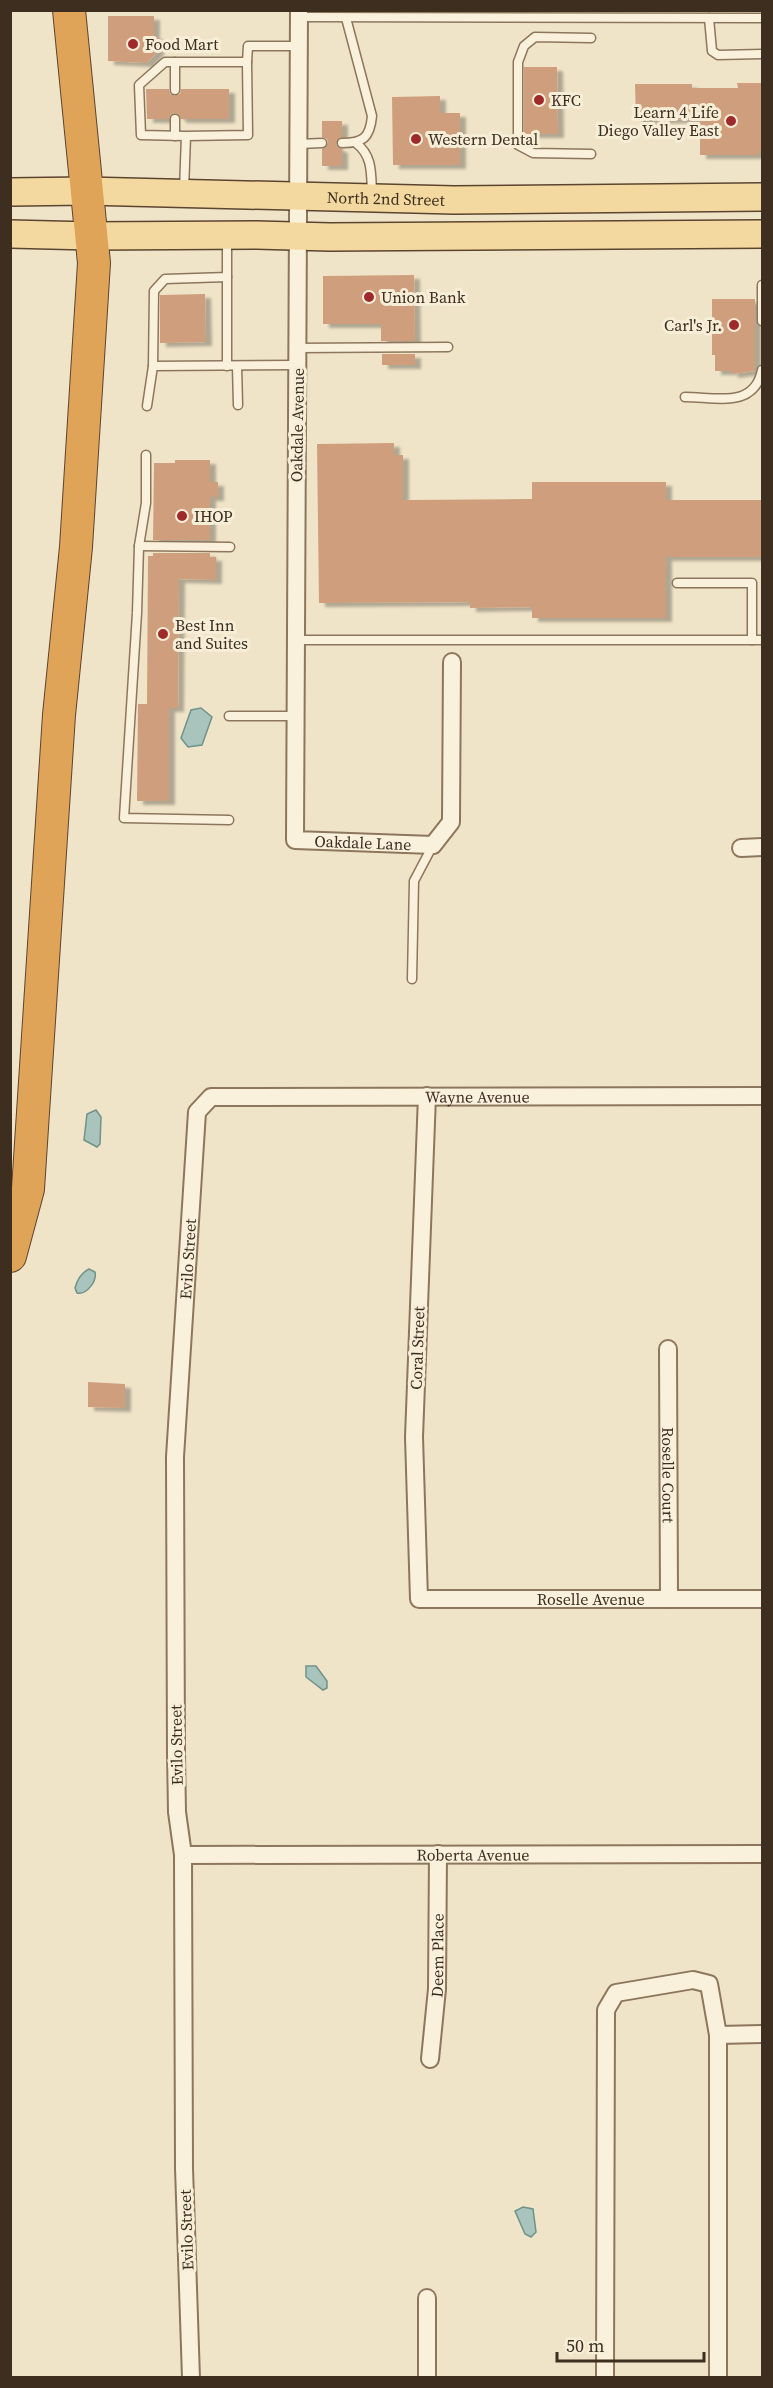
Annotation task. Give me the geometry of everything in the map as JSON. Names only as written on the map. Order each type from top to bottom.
[{"type":"highway","points":[[10,1256],[28,1189],[59,715],[76,547],[94,263],[69,10]]},
{"type":"main road","name":"North 2nd Street","points":[[10,192],[86,191],[454,200],[762,197]]},
{"type":"main road","points":[[10,234],[330,237],[762,234]]},
{"type":"street","name":"Oakdale Avenue","points":[[295,840],[299,14]]},
{"type":"street","points":[[433,845],[451,822],[452,662]]},
{"type":"street","name":"Oakdale Lane","points":[[295,840],[433,845]]},
{"type":"street","points":[[741,848],[762,848]]},
{"type":"street","name":"Coral Street","points":[[419,1599],[414,1437],[426,1096]]},
{"type":"street","name":"Wayne Avenue","points":[[197,1112],[211,1097],[762,1096]]},
{"type":"street","name":"Evilo Street","points":[[191,2378],[184,2150],[183,1855],[177,1812],[175,1457],[197,1112]]},
{"type":"street","name":"Roselle Court","points":[[668,1349],[669,1599]]},
{"type":"street","name":"Roselle Avenue","points":[[419,1599],[762,1599]]},
{"type":"street","name":"Deem Place","points":[[430,2059],[437,1989],[438,1854]]},
{"type":"street","name":"Roberta Avenue","points":[[183,1855],[762,1854]]},
{"type":"street","points":[[605,2378],[606,2010],[616,1993],[693,1980],[709,1984],[718,2035],[718,2378]]},
{"type":"street","points":[[718,2035],[762,2034]]},
{"type":"street","points":[[427,2298],[427,2378]]},
{"type":"lane","points":[[299,14],[345,18],[762,18]]},
{"type":"lane","points":[[342,143],[356,143],[365,137],[371,128],[372,116],[345,18]]},
{"type":"lane","points":[[709,18],[712,51],[718,55],[762,54]]},
{"type":"lane","points":[[591,38],[535,37],[524,46],[518,62],[518,146],[533,153],[591,154]]},
{"type":"lane","points":[[247,62],[165,62],[139,85],[141,135],[248,135],[248,46],[299,46]]},
{"type":"lane","points":[[175,62],[175,90]]},
{"type":"lane","points":[[175,119],[175,136]]},
{"type":"lane","points":[[184,194],[186,136]]},
{"type":"lane","points":[[298,144],[322,143]]},
{"type":"lane","points":[[356,143],[366,150],[370,163],[372,197]]},
{"type":"lane","points":[[227,235],[227,366]]},
{"type":"lane","points":[[147,406],[153,366],[154,291],[165,279],[227,277]]},
{"type":"lane","points":[[762,285],[762,321]]},
{"type":"lane","points":[[153,366],[237,366],[297,356],[448,347]]},
{"type":"lane","points":[[237,366],[238,405]]},
{"type":"lane","points":[[685,397],[743,398],[760,382],[762,370]]},
{"type":"lane","points":[[146,455],[146,503],[139,546],[138,613],[124,818],[229,820]]},
{"type":"lane","points":[[139,546],[230,547]]},
{"type":"lane","points":[[677,583],[752,583],[752,640]]},
{"type":"lane","points":[[295,640],[762,640]]},
{"type":"lane","points":[[229,716],[295,716]]},
{"type":"lane","points":[[412,979],[414,881],[433,845]]},
{"type":"water","points":[[201,708],[212,717],[202,745],[188,747],[181,738],[191,710]]},
{"type":"water","points":[[96,1110],[101,1117],[100,1144],[97,1147],[84,1140],[87,1114]]},
{"type":"water","points":[[89,1269],[95,1272],[93,1283],[88,1290],[77,1293],[75,1288],[78,1280]]},
{"type":"water","points":[[306,1666],[316,1666],[327,1681],[327,1688],[323,1690],[306,1677]]},
{"type":"water","points":[[523,2207],[533,2209],[536,2232],[531,2237],[525,2234],[515,2211]]},
{"type":"building","name":"Food Mart","points":[[108,16],[154,16],[154,36],[158,36],[158,51],[147,63],[108,61]]},
{"type":"building","name":"KFC","points":[[524,67],[557,67],[558,134],[524,134]]},
{"type":"building","name":"Learn 4 Life Diego Valley East","points":[[737,83],[762,83],[762,151],[759,151],[759,155],[700,155],[700,119],[636,120],[635,84],[692,84],[692,88],[738,88]]},
{"type":"building","points":[[146,89],[169,89],[170,94],[174,96],[180,94],[181,89],[229,89],[229,119],[181,119],[176,113],[171,114],[169,119],[147,119]]},
{"type":"building","name":"Western Dental","points":[[440,96],[440,113],[460,113],[460,165],[393,165],[392,97]]},
{"type":"building","points":[[322,121],[342,121],[342,137],[336,143],[337,147],[342,149],[342,166],[322,166],[322,149],[328,143],[327,139],[322,137]]},
{"type":"building","name":"Union Bank","points":[[414,275],[415,341],[381,341],[381,324],[323,324],[323,276]]},
{"type":"building","points":[[205,294],[206,342],[160,343],[160,295]]},
{"type":"building","name":"Carl's Jr.","points":[[712,299],[755,299],[755,371],[732,374],[732,371],[715,371],[715,355],[712,355]]},
{"type":"building","points":[[382,354],[415,354],[415,365],[382,365]]},
{"type":"building","points":[[394,443],[394,455],[403,455],[403,500],[532,499],[532,482],[666,482],[666,500],[762,500],[762,557],[666,557],[666,618],[532,618],[532,607],[470,608],[470,602],[319,603],[317,444]]},
{"type":"building","name":"IHOP","points":[[175,460],[210,460],[210,482],[218,482],[218,497],[210,497],[210,540],[153,540],[154,463],[175,463]]},
{"type":"building","name":"Best Inn and Suites","points":[[153,553],[210,553],[210,557],[216,557],[216,580],[179,579],[178,708],[169,708],[169,801],[137,801],[138,704],[147,704],[148,556],[153,556]]},
{"type":"building","points":[[88,1382],[125,1384],[125,1408],[88,1407]]},
{"type":"place","name":"Food Mart","points":[[133,44]]},
{"type":"place","name":"KFC","points":[[539,100]]},
{"type":"place","name":"Learn 4 Life Diego Valley East","points":[[731,121]]},
{"type":"place","name":"Western Dental","points":[[416,139]]},
{"type":"place","name":"Union Bank","points":[[369,297]]},
{"type":"place","name":"Carl's Jr.","points":[[734,325]]},
{"type":"place","name":"IHOP","points":[[182,516]]},
{"type":"place","name":"Best Inn and Suites","points":[[163,634]]}]
